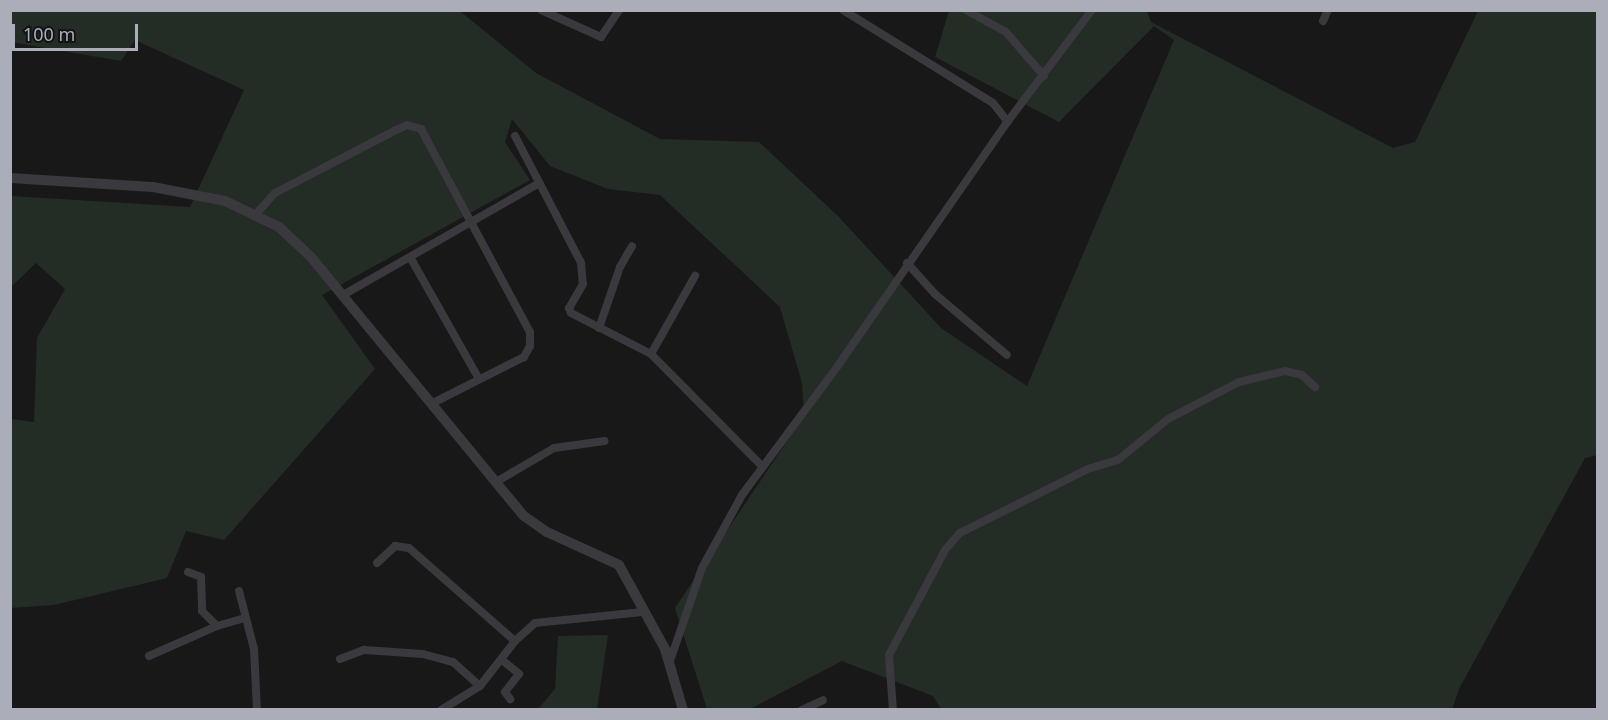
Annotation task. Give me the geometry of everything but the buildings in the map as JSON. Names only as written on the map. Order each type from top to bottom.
[{"type":"street","points":[[541,10],[602,37],[620,10]]},
{"type":"street","points":[[843,10],[993,103],[1008,122]]},
{"type":"street","points":[[966,10],[1006,32],[1044,76]]},
{"type":"street","points":[[670,661],[713,545],[763,467],[1008,122],[1092,10]]},
{"type":"street","points":[[1323,21],[1328,10]]},
{"type":"street","points":[[256,214],[275,193],[407,125],[421,129],[468,221],[530,332],[530,346],[524,357],[478,378],[431,404]]},
{"type":"street","points":[[515,136],[585,275],[569,308],[571,313],[651,354],[763,467]]},
{"type":"street","points":[[10,178],[153,187],[225,201],[256,214],[295,242],[343,295],[431,404],[533,524],[619,565],[670,661],[683,710]]},
{"type":"street","points":[[343,295],[468,221],[539,183]]},
{"type":"street","points":[[599,328],[620,267],[632,246]]},
{"type":"street","points":[[410,257],[478,378]]},
{"type":"street","points":[[907,263],[935,294],[1007,355]]},
{"type":"street","points":[[651,354],[695,276]]},
{"type":"street","points":[[893,710],[889,655],[945,550],[960,533],[1089,469],[1118,460],[1168,419],[1239,382],[1285,371],[1302,375],[1314,387]]},
{"type":"street","points":[[496,482],[554,448],[605,441]]},
{"type":"street","points":[[377,563],[395,546],[409,548],[515,641]]},
{"type":"street","points":[[188,572],[201,577],[202,611],[217,626]]},
{"type":"street","points":[[239,591],[254,649],[257,710]]},
{"type":"street","points":[[441,710],[480,686],[515,641],[544,620],[642,612]]},
{"type":"street","points":[[149,656],[217,626],[245,618]]},
{"type":"street","points":[[340,659],[364,650],[423,654],[453,662],[480,686]]},
{"type":"street","points":[[502,660],[519,674],[505,692],[510,699]]},
{"type":"street","points":[[802,710],[823,700]]},
{"type":"shaded area","points":[[11,11],[461,12],[536,73],[660,139],[759,142],[839,217],[941,328],[1027,386],[1174,40],[1154,26],[1059,122],[935,57],[949,11],[1147,11],[1151,22],[1393,148],[1415,142],[1478,11],[1597,11],[1597,455],[1585,458],[1459,689],[1452,709],[941,709],[933,696],[842,661],[750,709],[707,709],[675,608],[804,416],[802,383],[780,307],[660,195],[608,189],[550,166],[512,119],[505,142],[530,180],[322,295],[375,369],[224,540],[186,531],[167,578],[54,605],[11,608],[11,419],[34,422],[37,338],[65,289],[36,263],[11,287],[11,196],[190,207],[244,90],[135,40],[121,61],[11,42]]},
{"type":"shaded area","points":[[608,635],[597,709],[538,709],[555,689],[558,636]]}]
